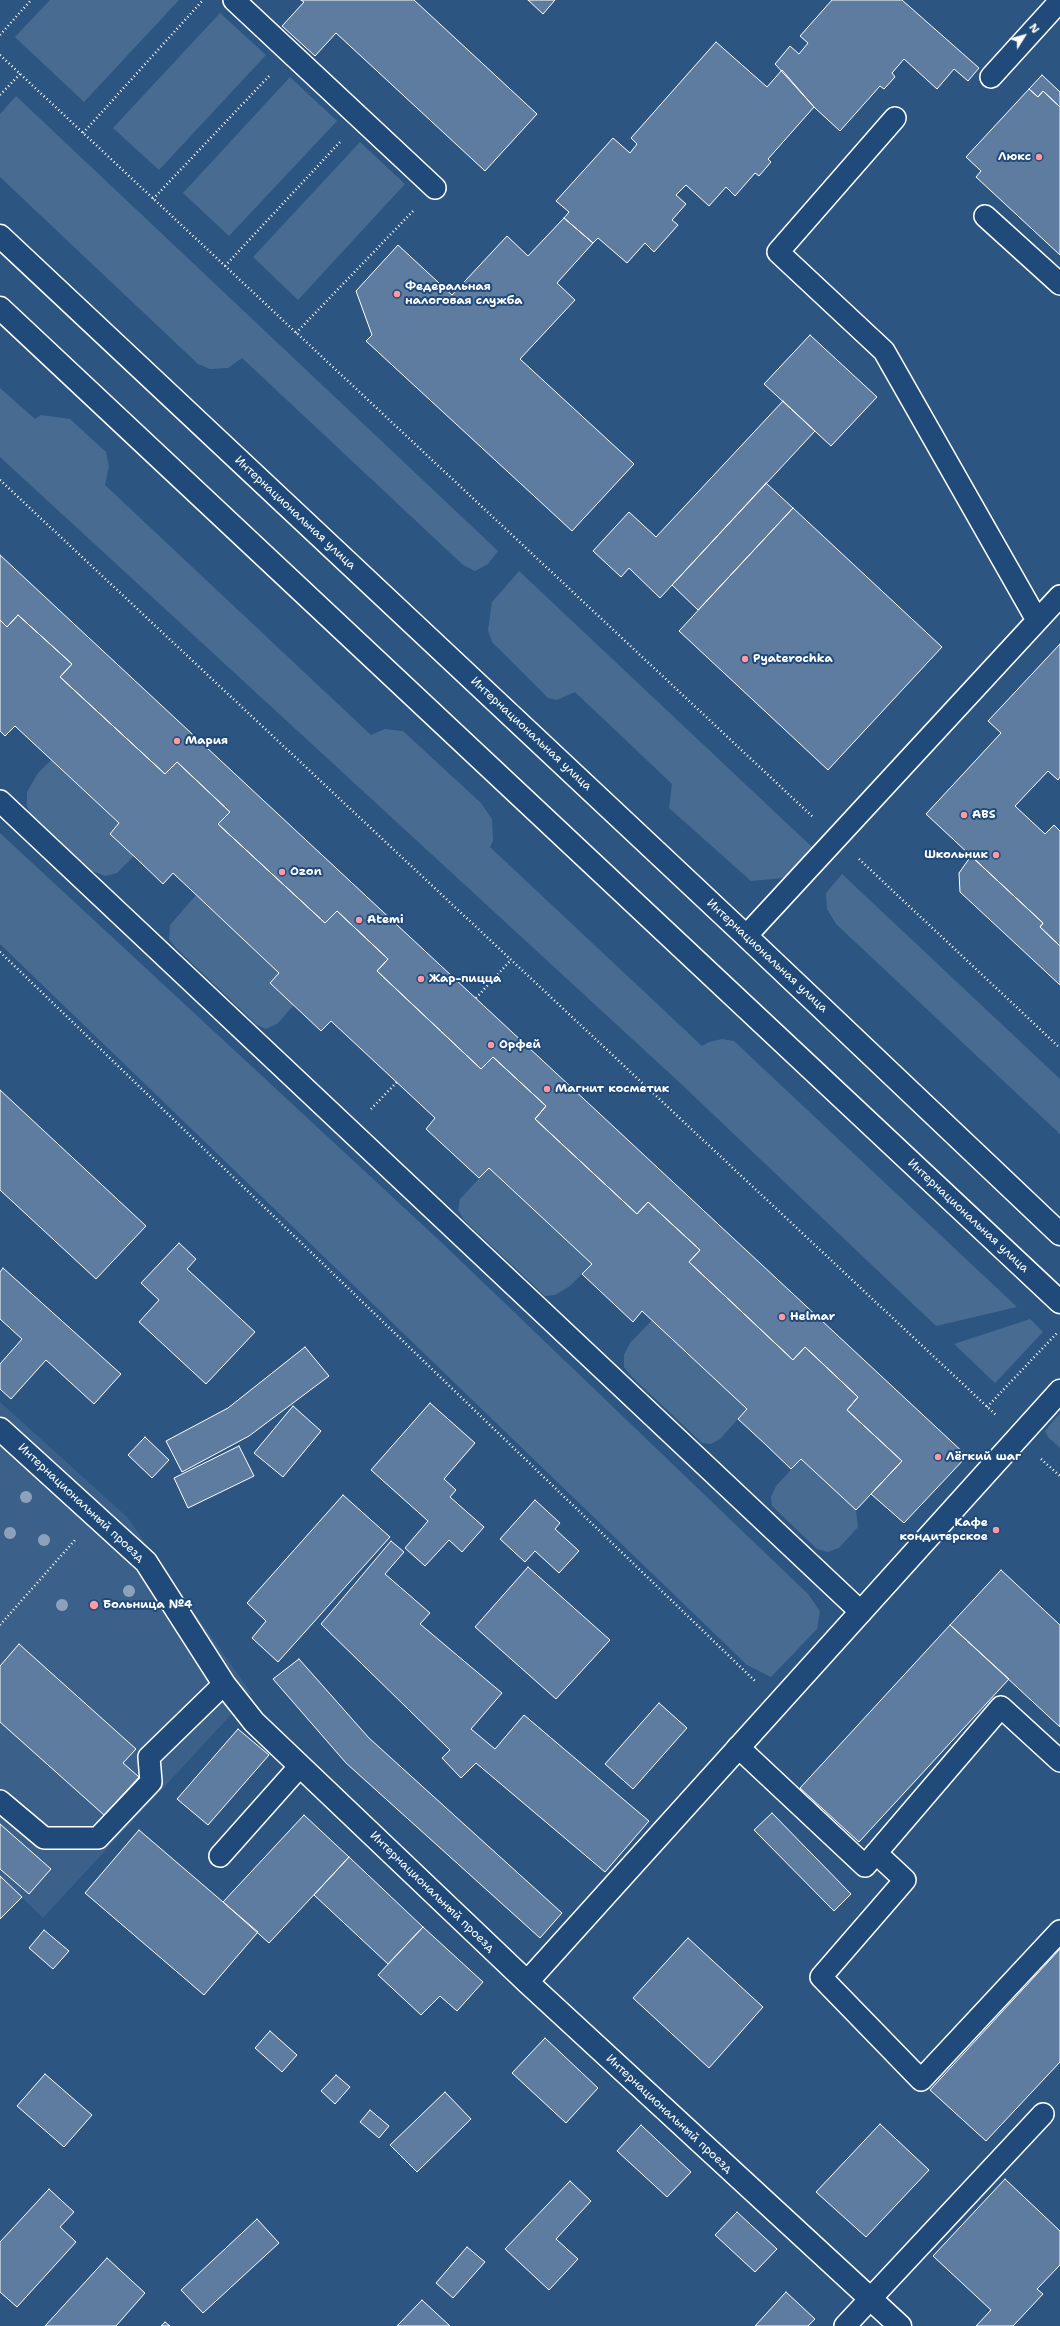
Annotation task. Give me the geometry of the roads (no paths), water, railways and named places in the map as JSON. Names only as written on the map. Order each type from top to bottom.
[{"type":"main road","name":"Интернациональная улица","points":[[0,236],[746,936],[1060,1234]]},
{"type":"main road","name":"Интернациональная улица","points":[[0,308],[1060,1302]]},
{"type":"main road","points":[[527,1982],[1060,1391]]},
{"type":"main road","name":"Интернациональный проезд","points":[[0,1429],[146,1562],[224,1684],[254,1722],[527,1982],[900,2326]]},
{"type":"lane","points":[[234,0],[435,188]]},
{"type":"lane","points":[[991,77],[1060,1]]},
{"type":"lane","points":[[896,118],[778,252],[884,351],[1037,620]]},
{"type":"lane","points":[[985,216],[1060,284]]},
{"type":"lane","points":[[746,936],[1060,596]]},
{"type":"lane","points":[[0,801],[861,1612]]},
{"type":"lane","points":[[0,1801],[44,1838],[98,1838],[151,1782],[149,1757],[224,1684]]},
{"type":"lane","points":[[738,1747],[865,1866],[1001,1706],[1060,1761]]},
{"type":"lane","points":[[220,1856],[300,1766]]},
{"type":"lane","points":[[876,1853],[904,1880],[821,1977],[921,2080],[1060,1932]]},
{"type":"lane","points":[[845,2326],[1042,2114]]},
{"type":"place","name":"Люкс","points":[[1039,157]]},
{"type":"place","name":"Федеральная налоговая служба","points":[[397,294]]},
{"type":"place","name":"Pyaterochka","points":[[745,659]]},
{"type":"place","name":"Мария","points":[[177,741]]},
{"type":"place","name":"ABS","points":[[964,815]]},
{"type":"place","name":"Школьник","points":[[996,855]]},
{"type":"place","name":"Ozon","points":[[282,872]]},
{"type":"place","name":"Atemi","points":[[359,920]]},
{"type":"place","name":"Жар-пицца","points":[[421,979]]},
{"type":"place","name":"Орфей","points":[[491,1045]]},
{"type":"place","name":"Магнит косметик","points":[[547,1089]]},
{"type":"place","name":"Helmar","points":[[782,1317]]},
{"type":"place","name":"Лёгкий шаг","points":[[938,1457]]},
{"type":"place","name":"Кафе кондитерское","points":[[996,1530]]},
{"type":"place","name":"Больница №4","points":[[94,1605]]}]
